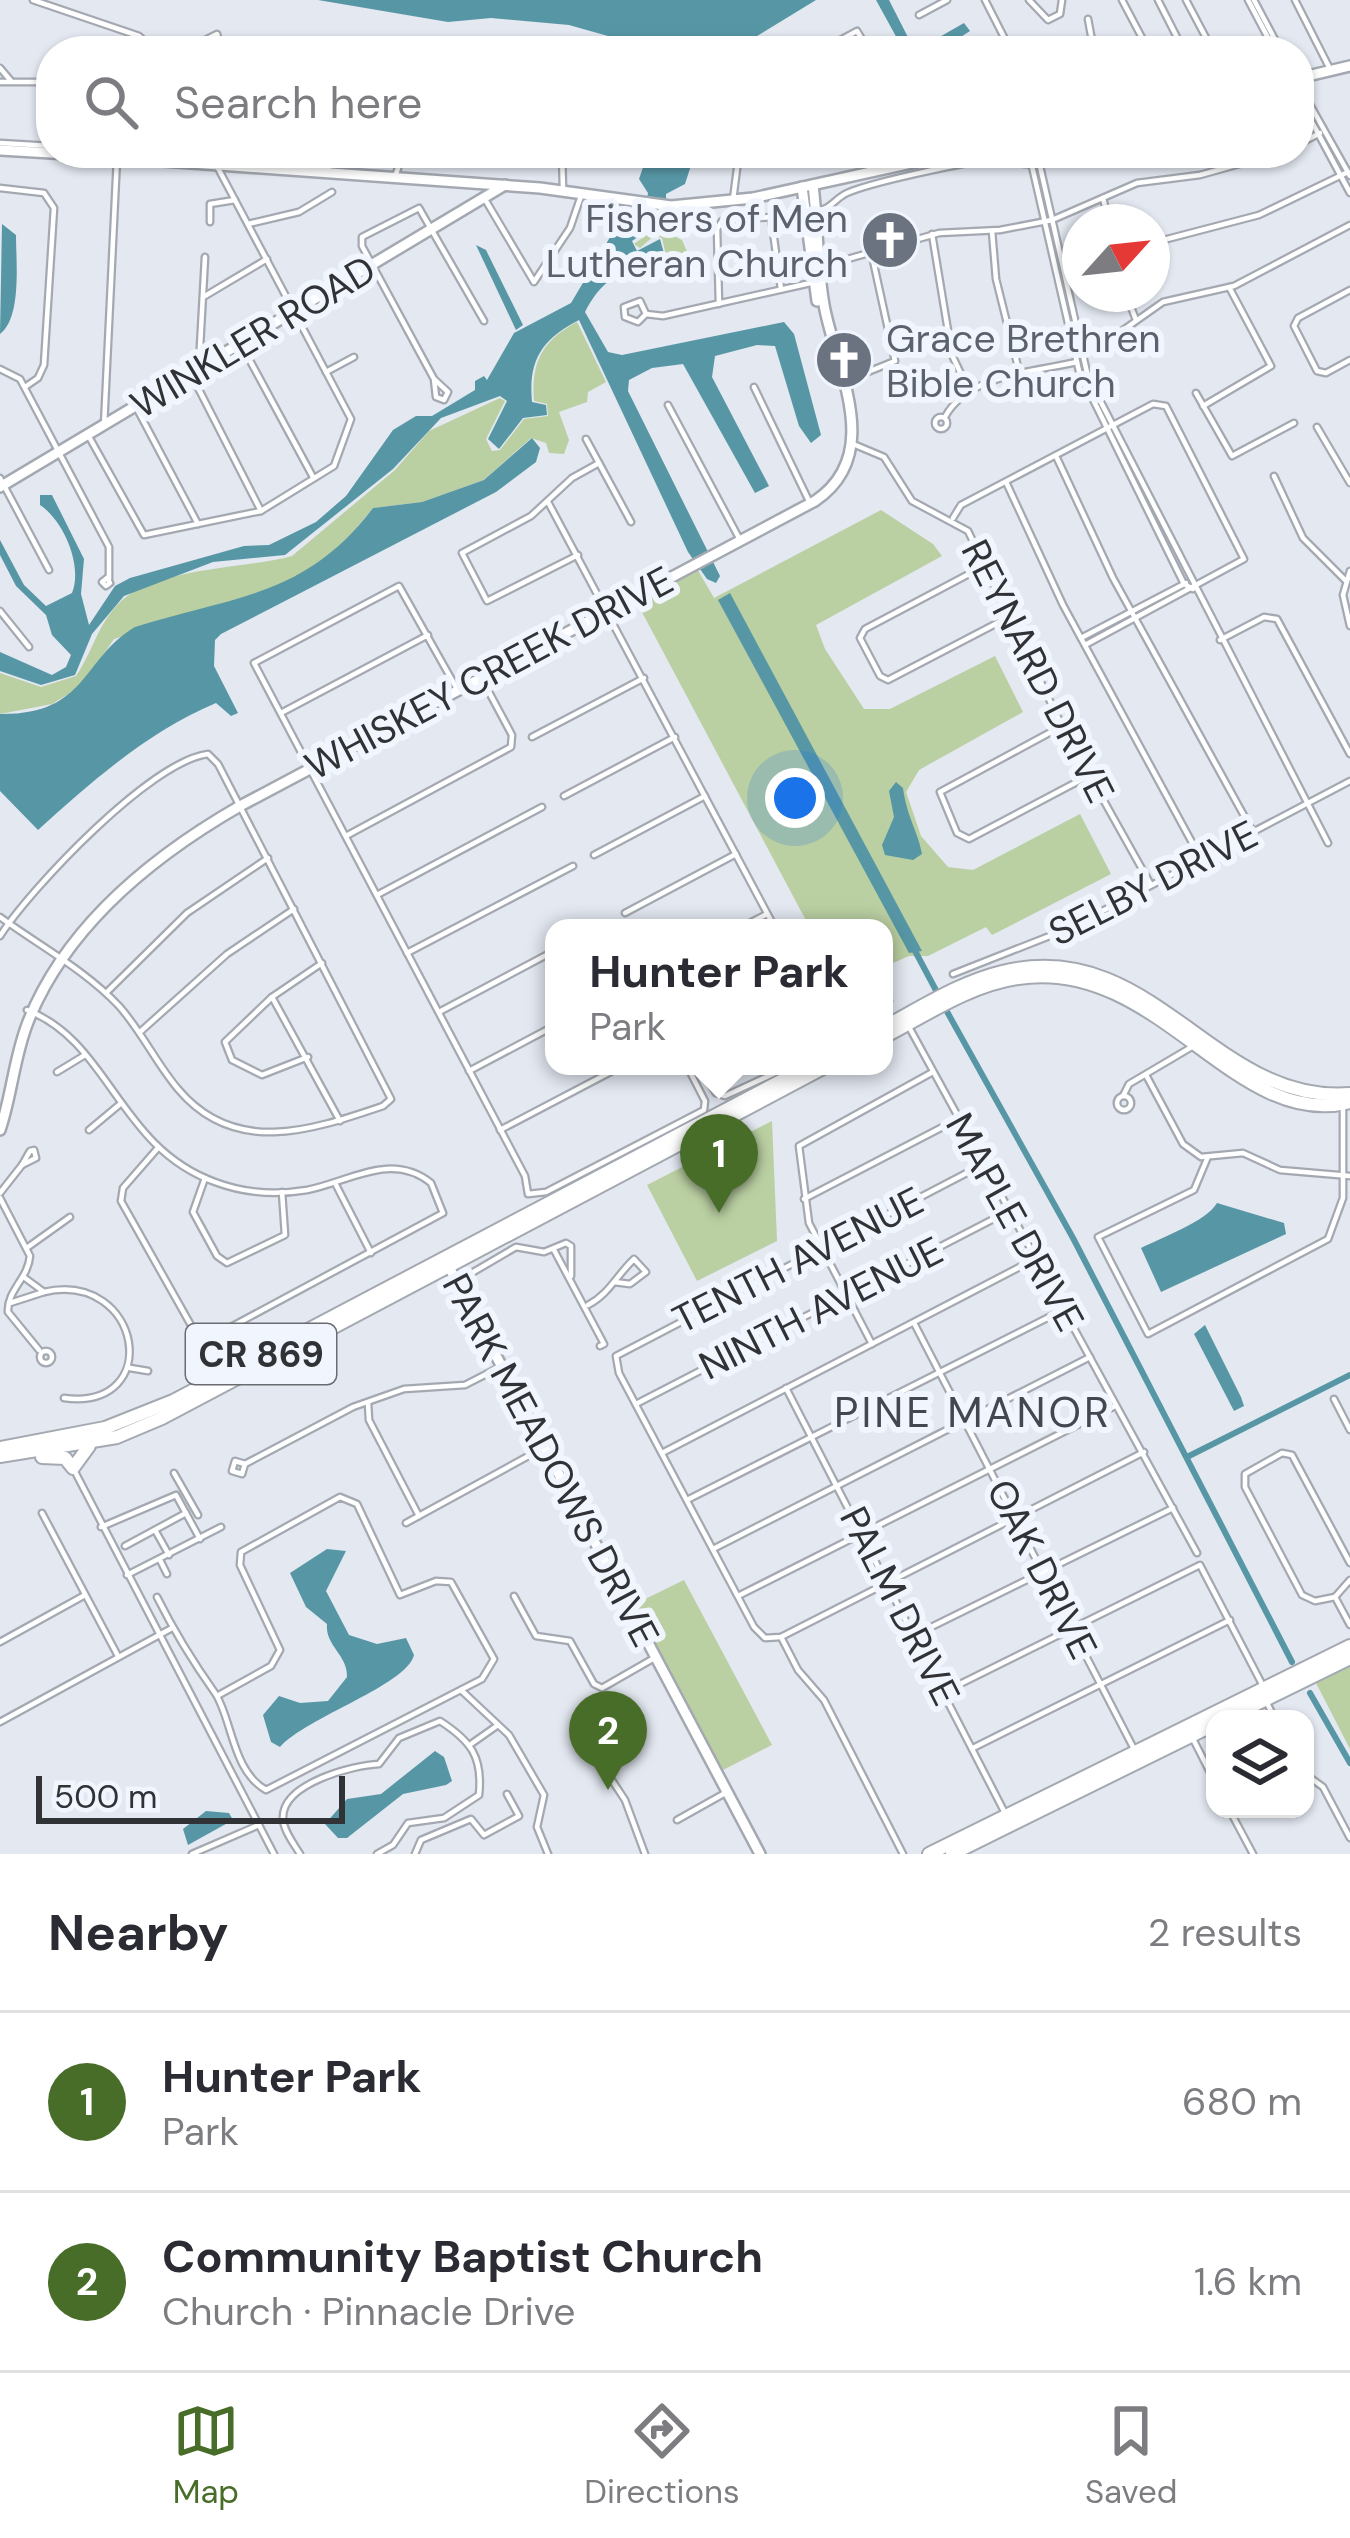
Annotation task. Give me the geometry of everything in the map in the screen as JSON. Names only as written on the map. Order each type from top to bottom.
[{"type":"main road","points":[[893,1030],[1012,970],[1071,969],[1146,995],[1266,1090],[1303,1102],[1348,1101]]},
{"type":"main road","points":[[893,1025],[906,1021]]},
{"type":"main road","name":"CR 869","points":[[1,1457],[117,1437],[189,1405],[446,1260],[791,1075]]},
{"type":"main road","name":"CR 869","points":[[1,1457],[173,1401],[809,1075]]},
{"type":"main road","points":[[41,1457],[117,1437]]},
{"type":"main road","points":[[1,1457],[66,1459],[73,1468],[89,1445]]},
{"type":"main road","points":[[928,1854],[1123,1770],[1189,1731],[1350,1652]]},
{"type":"main road","points":[[1240,1710],[1265,1694],[1334,1666],[1350,1652]]},
{"type":"main road","points":[[952,1854],[1135,1752],[1206,1726]]},
{"type":"main road","points":[[1123,1770],[1135,1752]]},
{"type":"street","points":[[33,0],[133,36]]},
{"type":"street","points":[[919,15],[946,0]]},
{"type":"street","points":[[985,0],[1002,36]]},
{"type":"street","points":[[1029,0],[1053,20],[1062,0]]},
{"type":"street","points":[[1122,0],[1141,36]]},
{"type":"street","points":[[1157,0],[1176,36]]},
{"type":"street","points":[[1186,0],[1205,36]]},
{"type":"street","points":[[1251,0],[1270,36]]},
{"type":"street","points":[[1294,0],[1313,36]]},
{"type":"street","points":[[1088,19],[1091,36]]},
{"type":"street","points":[[1314,38],[1331,70]]},
{"type":"street","points":[[1314,76],[1350,67]]},
{"type":"street","points":[[0,68],[11,80]]},
{"type":"street","points":[[0,82],[36,81]]},
{"type":"street","points":[[1314,119],[1346,175],[1350,193]]},
{"type":"street","points":[[1314,137],[1322,132]]},
{"type":"street","points":[[0,146],[36,150]]},
{"type":"street","points":[[104,426],[120,168]]},
{"type":"street","points":[[88,435],[144,535],[260,511],[334,466],[351,419],[218,168]]},
{"type":"street","points":[[269,168],[562,190],[671,206],[733,202],[879,168]]},
{"type":"street","points":[[328,168],[328,172]]},
{"type":"street","points":[[395,177],[398,168]]},
{"type":"street","points":[[562,168],[562,190]]},
{"type":"street","points":[[733,202],[734,168]]},
{"type":"street","points":[[816,211],[827,210],[853,191],[950,168]]},
{"type":"street","points":[[1037,168],[1080,361],[1188,582],[1328,843]]},
{"type":"street","points":[[816,267],[932,234],[992,231],[1048,221],[1137,183],[1225,168]]},
{"type":"street","points":[[1170,238],[1259,215],[1346,175]]},
{"type":"street","name":"WINKLER ROAD","points":[[1,483],[505,185]]},
{"type":"street","points":[[808,186],[816,211],[816,267]]},
{"type":"street","points":[[808,186],[817,282],[850,444]]},
{"type":"street","points":[[0,188],[44,193],[54,208],[44,365],[25,387]]},
{"type":"street","points":[[248,224],[299,212],[332,193]]},
{"type":"street","points":[[485,200],[534,282],[570,228],[582,193]]},
{"type":"street","points":[[1103,198],[1104,204]]},
{"type":"street","points":[[210,222],[210,204],[236,200]]},
{"type":"street","points":[[434,379],[362,246],[366,234],[415,206],[434,230],[484,322]]},
{"type":"street","points":[[719,304],[717,229],[722,220],[771,217],[781,290]]},
{"type":"street","points":[[1077,350],[1109,340],[1172,298],[1229,287],[1350,225]]},
{"type":"street","points":[[992,231],[996,279],[1020,375]]},
{"type":"street","points":[[932,234],[949,345],[969,391]]},
{"type":"street","points":[[841,383],[895,361],[871,251]]},
{"type":"street","points":[[205,257],[196,371],[260,511]]},
{"type":"street","points":[[202,298],[267,260]]},
{"type":"street","points":[[646,314],[663,316],[817,282]]},
{"type":"street","points":[[1203,406],[1270,366],[1229,287]]},
{"type":"street","points":[[1350,290],[1302,315],[1294,326],[1317,371],[1326,373],[1350,360]]},
{"type":"street","points":[[1133,312],[1136,320]]},
{"type":"street","points":[[242,344],[314,479]]},
{"type":"street","points":[[326,372],[354,357]]},
{"type":"street","points":[[944,418],[969,391],[1080,361]]},
{"type":"street","points":[[0,369],[14,372],[25,387],[109,547],[109,579]]},
{"type":"street","points":[[754,387],[809,500]]},
{"type":"street","points":[[1196,393],[1232,456],[1294,423]]},
{"type":"street","points":[[952,518],[961,505],[1158,402],[1172,416],[1244,554],[1238,566],[1133,615]]},
{"type":"street","points":[[668,405],[739,538]]},
{"type":"street","points":[[136,407],[199,526]]},
{"type":"street","points":[[1317,427],[1350,483]]},
{"type":"street","points":[[586,439],[631,523]]},
{"type":"street","name":"WHISKEY CREEK DRIVE","points":[[0,1110],[30,1011],[59,958],[148,869],[239,803],[809,500],[837,471],[850,444]]},
{"type":"street","name":"REYNARD DRIVE","points":[[850,444],[884,457],[913,501],[952,518],[968,531],[1062,726],[1151,885]]},
{"type":"street","points":[[1056,456],[1133,615],[1253,832]]},
{"type":"street","points":[[578,555],[496,599],[484,598],[464,551],[548,502],[572,478],[599,463]]},
{"type":"street","points":[[1274,476],[1303,538],[1346,580]]},
{"type":"street","points":[[1006,482],[1083,642],[1201,859]]},
{"type":"street","points":[[1,483],[49,570]]},
{"type":"street","points":[[548,502],[770,919]]},
{"type":"street","points":[[984,566],[865,629],[860,638],[880,676],[888,680],[1007,618]]},
{"type":"street","points":[[1350,571],[1346,580],[1350,626]]},
{"type":"street","points":[[1083,642],[1188,582]]},
{"type":"street","points":[[456,687],[400,586],[254,663],[500,1130],[528,1194],[546,1192],[704,1110],[705,1101],[692,1075]]},
{"type":"street","name":"WHISKEY CREEK DRIVE","points":[[456,687],[481,678],[606,608]]},
{"type":"street","points":[[0,611],[29,647]]},
{"type":"street","points":[[1220,640],[1264,617],[1277,620],[1350,754]]},
{"type":"street","points":[[281,713],[428,635]]},
{"type":"street","points":[[346,836],[511,747],[512,735],[481,678]]},
{"type":"street","points":[[532,737],[644,678]]},
{"type":"street","points":[[1062,726],[940,792],[957,833],[969,839],[1090,775]]},
{"type":"street","points":[[564,796],[675,737]]},
{"type":"street","points":[[0,917],[8,923],[59,958],[106,994],[140,1032],[187,1099],[227,1125],[279,1135],[340,1121],[391,1099],[216,760],[206,754],[180,766],[99,826],[40,883],[8,923],[0,936]]},
{"type":"street","name":"SELBY DRIVE","points":[[953,974],[1048,938],[1350,782]]},
{"type":"street","points":[[594,854],[705,796]]},
{"type":"street","points":[[377,895],[542,807]]},
{"type":"street","points":[[625,914],[736,854]]},
{"type":"street","points":[[106,994],[187,913],[268,858]]},
{"type":"street","points":[[407,953],[572,866]]},
{"type":"street","points":[[140,1032],[227,954],[294,909]]},
{"type":"street","points":[[757,919],[767,914]]},
{"type":"street","points":[[439,1012],[545,956]]},
{"type":"street","points":[[308,1057],[267,1075],[227,1056],[229,1034],[322,963]]},
{"type":"street","points":[[272,997],[340,1121]]},
{"type":"street","points":[[30,1011],[85,1055],[157,1149],[205,1178],[249,1190],[281,1192],[398,1168],[423,1177],[437,1191],[444,1208],[440,1218],[201,1342],[121,1201],[123,1188],[157,1149]]},
{"type":"street","name":"MAPLE DRIVE","points":[[906,1021],[1197,1553]]},
{"type":"street","points":[[469,1071],[545,1032]]},
{"type":"street","points":[[1123,1096],[1129,1084],[1199,1040]]},
{"type":"street","points":[[57,1072],[85,1055]]},
{"type":"street","points":[[872,1344],[821,1248],[804,1198],[799,1148],[809,1136],[933,1072]]},
{"type":"street","points":[[500,1130],[605,1075]]},
{"type":"street","points":[[705,1075],[716,1093],[725,1096],[770,1075]]},
{"type":"street","points":[[1146,1075],[1184,1144],[1207,1159],[1243,1153],[1280,1169],[1346,1176]]},
{"type":"street","name":"WHISKEY CREEK DRIVE","points":[[0,1130],[4,1090]]},
{"type":"street","points":[[1207,1159],[1193,1190],[1098,1237],[1148,1334],[1316,1250],[1336,1224],[1346,1176],[1348,1101]]},
{"type":"street","points":[[89,1130],[119,1105]]},
{"type":"street","points":[[804,1198],[958,1119]]},
{"type":"street","points":[[22,1165],[0,1196],[2,1209],[28,1247],[25,1278],[8,1303],[12,1321],[39,1350]]},
{"type":"street","name":"TENTH AVENUE","points":[[636,1404],[615,1358],[982,1165]]},
{"type":"street","points":[[205,1178],[194,1212],[217,1256],[226,1263],[285,1235],[281,1192]]},
{"type":"street","points":[[335,1183],[372,1255]]},
{"type":"street","name":"NINTH AVENUE","points":[[636,1404],[1007,1212]]},
{"type":"street","points":[[28,1247],[70,1217]]},
{"type":"street","points":[[458,1281],[521,1246],[554,1250],[571,1246],[571,1276]]},
{"type":"street","points":[[554,1250],[588,1305],[604,1344],[600,1346]]},
{"type":"street","points":[[588,1305],[634,1259],[646,1272],[630,1284],[614,1282]]},
{"type":"street","points":[[662,1453],[1035,1259]]},
{"type":"street","name":"PARK MEADOWS DRIVE","points":[[446,1260],[760,1854]]},
{"type":"street","points":[[25,1278],[44,1292]]},
{"type":"street","points":[[8,1303],[74,1289],[108,1305],[128,1333],[130,1368]]},
{"type":"street","points":[[686,1500],[1065,1309]]},
{"type":"street","name":"OAK DRIVE","points":[[914,1323],[1135,1752]]},
{"type":"street","points":[[713,1549],[1090,1357]]},
{"type":"street","points":[[245,1464],[404,1389],[465,1385],[502,1366]]},
{"type":"street","points":[[130,1368],[148,1371]]},
{"type":"street","points":[[64,1398],[107,1389],[130,1368]]},
{"type":"street","name":"PALM DRIVE","points":[[786,1388],[1009,1820]]},
{"type":"street","points":[[1334,1400],[1350,1430]]},
{"type":"street","points":[[368,1403],[369,1420],[419,1516]]},
{"type":"street","points":[[636,1404],[760,1635],[781,1637],[1144,1452]]},
{"type":"street","points":[[738,1597],[1115,1406]]},
{"type":"street","points":[[406,1523],[544,1447]]},
{"type":"street","points":[[1350,1563],[1295,1459],[1282,1453],[1245,1474],[1244,1483],[1305,1599],[1336,1597],[1350,1580]]},
{"type":"street","points":[[73,1468],[274,1854]]},
{"type":"street","points":[[174,1473],[198,1515]]},
{"type":"street","points":[[101,1527],[182,1487]]},
{"type":"street","points":[[169,1495],[176,1495],[200,1539]]},
{"type":"street","points":[[157,1597],[200,1678],[217,1696],[241,1758],[257,1784],[276,1789],[490,1673],[494,1659],[458,1589],[441,1580],[400,1594],[359,1508],[344,1497],[241,1552],[240,1565],[280,1650],[271,1666],[217,1696]]},
{"type":"street","points":[[915,1635],[1173,1508]]},
{"type":"street","points":[[42,1513],[118,1657]]},
{"type":"street","points":[[125,1546],[186,1513]]},
{"type":"street","points":[[127,1575],[221,1527]]},
{"type":"street","points":[[155,1530],[169,1555]]},
{"type":"street","points":[[160,1560],[167,1574]]},
{"type":"street","points":[[945,1691],[1200,1565],[1271,1710]]},
{"type":"street","points":[[0,1642],[85,1594]]},
{"type":"street","points":[[514,1596],[536,1636],[570,1641],[594,1684],[602,1688],[656,1657]]},
{"type":"street","points":[[1336,1597],[1350,1625]]},
{"type":"street","points":[[973,1748],[1230,1620]]},
{"type":"street","points":[[0,1722],[172,1628]]},
{"type":"street","points":[[781,1637],[824,1700],[903,1854]]},
{"type":"street","points":[[461,1690],[498,1725],[546,1800],[537,1828],[548,1854]]},
{"type":"street","points":[[299,1854],[283,1819],[286,1806],[304,1789],[348,1766],[379,1764],[396,1741],[434,1720],[471,1744],[480,1767],[477,1798],[444,1818],[408,1822],[393,1845],[377,1854]]},
{"type":"street","points":[[471,1744],[498,1725]]},
{"type":"street","points":[[1189,1731],[1206,1764]]},
{"type":"street","points":[[590,1747],[626,1800],[645,1854]]},
{"type":"street","points":[[227,1766],[241,1758]]},
{"type":"street","points":[[1314,1780],[1323,1787],[1350,1838]]},
{"type":"street","points":[[677,1820],[728,1792]]},
{"type":"street","points":[[416,1854],[424,1839],[472,1819],[484,1835],[519,1816],[507,1794]]},
{"type":"street","points":[[1234,1818],[1253,1854]]},
{"type":"street","points":[[192,1854],[259,1825]]},
{"type":"green space","points":[[666,221],[668,233],[682,240],[688,254],[680,272],[671,277],[662,238],[655,235],[640,248],[634,244]]},
{"type":"green space","points":[[577,322],[606,382],[588,392],[587,402],[559,412],[569,440],[564,454],[549,453],[546,443],[531,438],[484,480],[422,502],[373,508],[338,550],[282,586],[114,639],[82,686],[52,704],[0,714],[0,673],[41,687],[76,676],[110,613],[133,592],[177,576],[292,556],[395,470],[429,431],[500,398],[505,401],[486,439],[492,451],[500,450],[524,419],[548,416],[547,404],[534,401],[537,363],[548,344]]},
{"type":"green space","points":[[540,335],[542,341],[528,358],[509,367],[507,359],[514,348]]},
{"type":"green space","points":[[881,510],[933,544],[942,556],[816,625],[825,649],[864,709],[890,709],[995,656],[1023,712],[919,770],[906,792],[921,836],[948,867],[973,870],[1080,814],[1111,874],[992,935],[986,927],[928,956],[909,956],[893,963],[893,919],[805,919],[635,599],[696,567],[714,598]]},
{"type":"green space","points":[[772,1121],[777,1241],[697,1281],[647,1185]]},
{"type":"green space","points":[[684,1580],[772,1745],[719,1772],[631,1606]]},
{"type":"green space","points":[[1350,1664],[1350,1749],[1315,1681]]},
{"type":"water","points":[[318,0],[816,0],[757,36],[608,36],[569,25],[491,18],[448,22]]},
{"type":"water","points":[[876,0],[889,0],[907,36],[896,36]]},
{"type":"water","points":[[964,23],[970,31],[962,36],[941,36]]},
{"type":"water","points":[[643,168],[690,168],[685,184],[666,194],[662,218],[632,241],[637,251],[660,239],[669,272],[619,276],[601,289],[585,312],[608,352],[622,355],[784,322],[794,334],[821,435],[811,443],[799,426],[775,346],[757,345],[715,356],[712,377],[769,486],[755,493],[683,364],[652,368],[629,380],[628,391],[720,576],[716,583],[707,579],[688,552],[579,320],[555,335],[535,363],[532,402],[546,405],[547,415],[523,418],[499,449],[488,439],[507,401],[500,396],[441,418],[393,469],[285,555],[213,562],[124,596],[92,634],[75,675],[41,685],[0,671],[0,652],[52,675],[66,667],[71,655],[52,635],[46,615],[16,586],[0,555],[0,540],[24,585],[46,606],[72,593],[75,570],[69,545],[57,522],[40,505],[40,495],[52,495],[84,559],[81,594],[89,625],[115,586],[130,578],[244,546],[269,545],[316,522],[346,496],[393,430],[416,416],[432,416],[475,390],[475,381],[484,376],[487,380],[514,333],[571,303],[622,217],[645,211],[648,193],[639,179]]},
{"type":"water","points":[[2,224],[16,235],[17,274],[12,315],[0,334]]},
{"type":"water","points":[[476,245],[486,250],[523,325],[516,330]]},
{"type":"water","points":[[532,438],[540,448],[536,462],[496,492],[221,634],[215,640],[214,666],[238,713],[231,716],[216,703],[191,714],[100,776],[38,830],[0,791],[0,714],[51,705],[80,683],[117,640],[135,627],[294,577],[348,537],[373,508],[422,502],[484,480]]},
{"type":"water","points":[[730,593],[922,951],[909,953],[718,600]]},
{"type":"water","points":[[896,782],[903,788],[922,854],[913,860],[885,855],[882,845],[894,817],[889,791]]},
{"type":"water","points":[[1217,1203],[1284,1223],[1286,1234],[1161,1292],[1141,1248],[1194,1223]]},
{"type":"water","points":[[1205,1325],[1241,1397],[1244,1406],[1234,1411],[1194,1334]]},
{"type":"water","points":[[327,1549],[346,1551],[326,1591],[349,1635],[377,1644],[406,1638],[414,1655],[394,1678],[311,1724],[280,1747],[271,1742],[263,1715],[279,1696],[300,1703],[328,1701],[347,1677],[327,1624],[306,1607],[290,1573]]},
{"type":"water","points":[[435,1751],[444,1757],[452,1781],[446,1785],[403,1794],[347,1838],[338,1838],[325,1824],[347,1799],[381,1794]]},
{"type":"water","points":[[206,1811],[229,1813],[233,1820],[188,1845],[183,1829]]},
{"type":"waterway","points":[[914,949],[939,996]]},
{"type":"waterway","points":[[945,1008],[1073,1238],[1292,1662]]},
{"type":"waterway","points":[[1187,1457],[1350,1375]]},
{"type":"waterway","points":[[1310,1693],[1350,1763]]},
{"type":"place","name":"Fishers of Men Lutheran Church","points":[[890,240]]},
{"type":"place","name":"Grace Brethren Bible Church","points":[[844,360]]},
{"type":"place","name":"Hunter Park","points":[[719,1213]]},
{"type":"place","name":"Community Baptist Church","points":[[608,1790]]},
{"type":"district","name":"PINE MANOR","points":[[973,1412]]}]
